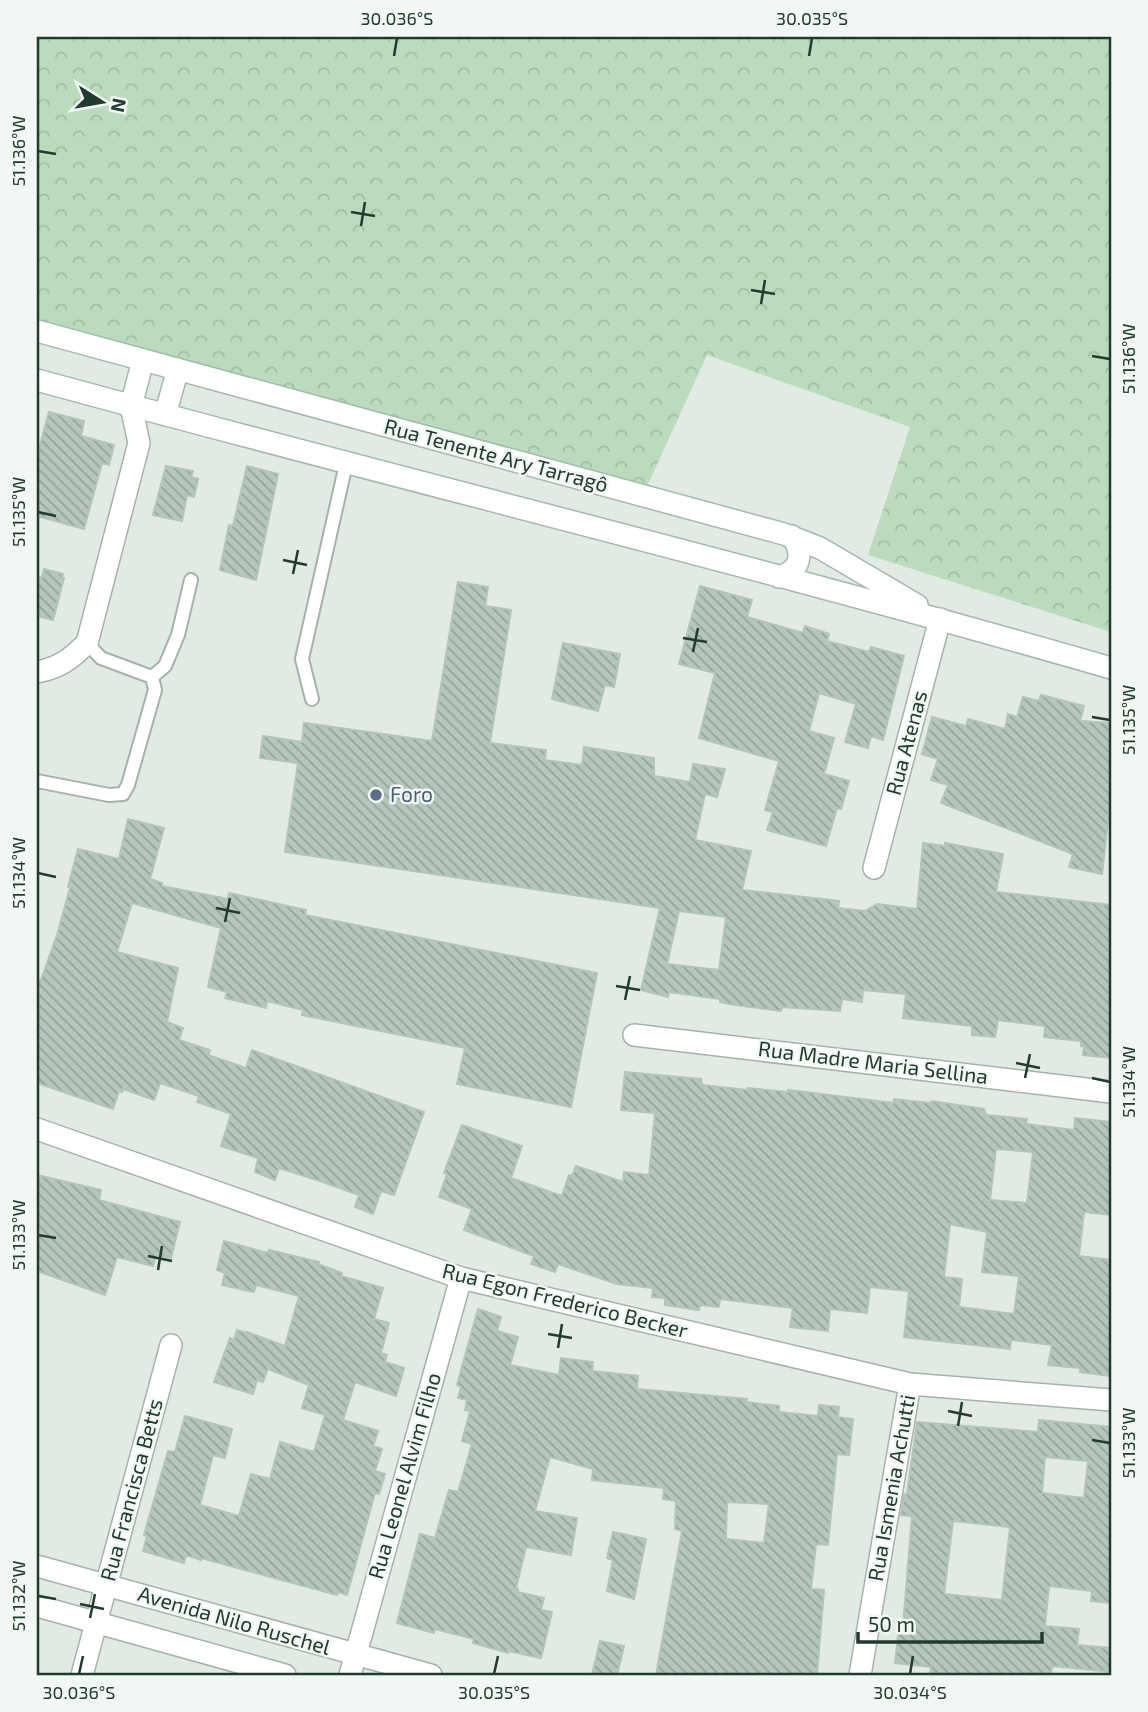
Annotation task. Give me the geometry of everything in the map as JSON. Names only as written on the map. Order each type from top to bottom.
[{"type":"street","name":"Rua Tenente Ary Tarragô","points":[[37,331],[792,536],[820,548],[940,619]]},
{"type":"street","points":[[37,672],[54,669],[71,659],[87,643],[139,443],[131,406],[143,360]]},
{"type":"street","points":[[139,443],[165,415],[178,369]]},
{"type":"street","name":"Rua Tenente Ary Tarragô","points":[[37,380],[346,464],[940,619],[1111,668]]},
{"type":"street","points":[[779,577],[790,573],[800,555],[792,536]]},
{"type":"street","name":"Rua Atenas","points":[[874,868],[940,619]]},
{"type":"street","name":"Rua Madre Maria Sellina","points":[[634,1035],[1111,1092]]},
{"type":"street","name":"Rua Egon Frederico Becker","points":[[37,1129],[461,1278],[910,1384],[1111,1400]]},
{"type":"street","name":"Rua Leonel Alvim Filho","points":[[353,1665],[461,1278]]},
{"type":"street","name":"Rua Francisca Betts","points":[[82,1675],[172,1345]]},
{"type":"street","name":"Rua Ismenia Achutti","points":[[860,1675],[910,1384]]},
{"type":"street","name":"Avenida Nilo Ruschel","points":[[37,1566],[106,1585],[353,1665],[431,1675]]},
{"type":"street","name":"Avenida Nilo Ruschel","points":[[37,1606],[285,1675]]},
{"type":"lane","points":[[312,699],[302,659],[346,464]]},
{"type":"lane","points":[[152,677],[165,666],[178,635],[191,580]]},
{"type":"lane","points":[[37,781],[109,795],[123,794],[128,785],[155,690],[152,677],[101,658],[87,643]]},
{"type":"green space","points":[[37,37],[1111,37],[1111,632],[868,555],[910,427],[707,355],[639,504],[37,340]]},
{"type":"building","points":[[49,412],[84,421],[81,436],[114,445],[109,465],[102,463],[84,529],[37,516],[37,457]]},
{"type":"building","points":[[166,466],[193,471],[191,477],[198,479],[194,497],[187,495],[182,521],[153,515]]},
{"type":"building","points":[[247,466],[278,474],[256,580],[220,570],[229,525],[233,526]]},
{"type":"building","points":[[44,569],[63,574],[64,578],[53,620],[37,616],[37,576],[42,578]]},
{"type":"building","points":[[458,582],[488,587],[485,606],[511,610],[490,743],[546,750],[545,760],[582,765],[584,747],[654,758],[654,776],[690,782],[693,764],[725,769],[717,797],[705,794],[695,840],[751,851],[742,890],[839,901],[838,908],[865,911],[877,904],[917,909],[923,843],[945,846],[945,843],[1003,854],[996,892],[1111,905],[1111,1058],[1083,1055],[1084,1046],[1081,1046],[1081,1041],[1044,1037],[1045,1026],[998,1020],[995,1037],[972,1035],[972,1026],[903,1018],[906,994],[863,990],[862,1002],[842,999],[840,1011],[782,1007],[781,1011],[669,992],[668,997],[641,990],[660,908],[285,852],[298,763],[260,758],[263,736],[302,742],[304,723],[432,741]],"holes":[[[679,911],[726,917],[719,970],[667,964]]]},
{"type":"building","points":[[700,586],[752,600],[747,617],[803,633],[805,626],[829,634],[827,641],[869,652],[871,647],[904,656],[883,740],[871,736],[868,748],[845,742],[856,704],[819,693],[809,731],[834,738],[824,774],[849,781],[841,809],[837,808],[826,846],[767,830],[773,812],[765,810],[779,761],[699,738],[715,673],[679,664]]},
{"type":"building","points":[[563,643],[620,654],[614,687],[605,685],[598,711],[552,699]]},
{"type":"building","points":[[1041,695],[1084,706],[1080,721],[1111,723],[1111,795],[1102,874],[1069,867],[1073,854],[941,803],[948,785],[931,780],[938,759],[922,754],[932,717],[966,726],[968,719],[1005,729],[1008,714],[1017,717],[1023,697],[1039,701]]},
{"type":"building","points":[[128,819],[164,828],[150,879],[162,883],[162,886],[228,899],[229,893],[306,910],[305,915],[597,973],[571,1107],[457,1084],[465,1048],[302,1015],[303,1010],[267,1001],[266,1008],[225,998],[227,992],[208,987],[221,928],[132,903],[117,952],[178,968],[167,1022],[183,1028],[179,1040],[210,1050],[208,1055],[246,1068],[252,1050],[424,1112],[394,1195],[381,1191],[373,1214],[355,1207],[359,1195],[317,1180],[279,1168],[275,1180],[255,1172],[258,1158],[221,1146],[231,1114],[197,1102],[199,1096],[160,1083],[154,1100],[123,1089],[122,1092],[119,1091],[113,1109],[37,1083],[37,979],[41,980],[57,935],[78,849],[119,859]]},
{"type":"building","points":[[625,1072],[701,1079],[702,1085],[748,1090],[788,1090],[894,1103],[894,1099],[932,1101],[984,1109],[986,1115],[1027,1119],[1026,1124],[1074,1130],[1075,1118],[1111,1122],[1111,1215],[1084,1212],[1079,1256],[1111,1260],[1111,1376],[1080,1372],[1080,1368],[1048,1365],[1052,1345],[1011,1340],[1010,1349],[904,1337],[909,1291],[870,1287],[867,1313],[830,1309],[828,1331],[790,1327],[793,1308],[720,1299],[719,1307],[700,1305],[699,1310],[665,1305],[665,1298],[652,1297],[653,1288],[617,1284],[558,1264],[555,1272],[531,1264],[534,1256],[464,1230],[472,1209],[439,1197],[447,1174],[444,1173],[462,1125],[522,1146],[511,1178],[562,1196],[569,1175],[572,1176],[576,1166],[623,1182],[624,1172],[649,1175],[655,1113],[621,1110]],"holes":[[[996,1149],[1033,1152],[1027,1203],[990,1200]],[[950,1224],[987,1232],[982,1272],[1019,1276],[1014,1314],[959,1307],[962,1279],[944,1277]]]},
{"type":"building","points":[[37,1175],[101,1190],[99,1200],[180,1222],[171,1258],[156,1255],[153,1266],[117,1257],[105,1295],[37,1271]]},
{"type":"building","points":[[224,1241],[268,1253],[269,1250],[319,1262],[318,1264],[342,1273],[341,1276],[383,1288],[374,1319],[389,1323],[381,1353],[387,1355],[385,1362],[404,1368],[396,1396],[355,1382],[343,1420],[378,1431],[373,1446],[382,1449],[375,1471],[385,1474],[379,1494],[375,1493],[347,1595],[338,1592],[337,1595],[201,1558],[186,1555],[184,1563],[143,1551],[147,1536],[144,1535],[168,1451],[175,1452],[185,1416],[232,1429],[225,1458],[213,1455],[200,1505],[239,1516],[251,1474],[270,1479],[280,1442],[314,1452],[325,1415],[302,1408],[309,1385],[268,1369],[263,1382],[257,1380],[253,1394],[214,1382],[230,1338],[234,1340],[237,1330],[285,1346],[299,1296],[256,1285],[254,1292],[222,1285],[225,1273],[217,1270]]},
{"type":"building","points":[[478,1309],[501,1317],[497,1331],[518,1337],[510,1365],[559,1375],[561,1358],[593,1362],[592,1371],[638,1376],[637,1389],[747,1399],[746,1402],[779,1406],[779,1412],[818,1416],[819,1405],[839,1407],[838,1417],[853,1419],[849,1455],[837,1454],[828,1545],[816,1544],[811,1589],[824,1590],[817,1675],[656,1675],[682,1531],[675,1529],[676,1501],[663,1499],[664,1488],[592,1480],[593,1469],[550,1457],[535,1511],[577,1518],[571,1555],[526,1547],[516,1588],[518,1592],[544,1598],[541,1610],[552,1612],[541,1658],[508,1653],[473,1643],[474,1639],[435,1629],[434,1633],[397,1623],[420,1534],[435,1538],[449,1490],[458,1492],[472,1444],[462,1441],[470,1411],[465,1410],[467,1400],[458,1398],[461,1387],[457,1385]],"holes":[[[727,1502],[769,1504],[764,1543],[726,1539]]]},
{"type":"building","points":[[1039,1420],[1111,1427],[1111,1603],[1091,1601],[1092,1591],[1049,1586],[1045,1626],[1079,1629],[1077,1645],[1111,1648],[1111,1672],[1052,1666],[1051,1675],[957,1675],[930,1673],[931,1667],[895,1663],[899,1626],[903,1626],[912,1516],[901,1515],[904,1494],[907,1494],[917,1422],[1038,1432]],"holes":[[[1045,1457],[1088,1461],[1084,1498],[1042,1493]],[[953,1521],[1010,1527],[1002,1600],[944,1594]]]},
{"type":"building","points":[[613,1532],[646,1539],[634,1599],[607,1591],[613,1560],[607,1558]]},
{"type":"building","points":[[600,1641],[624,1646],[617,1675],[592,1675]]},
{"type":"place","name":"Foro","points":[[376,795]]}]
